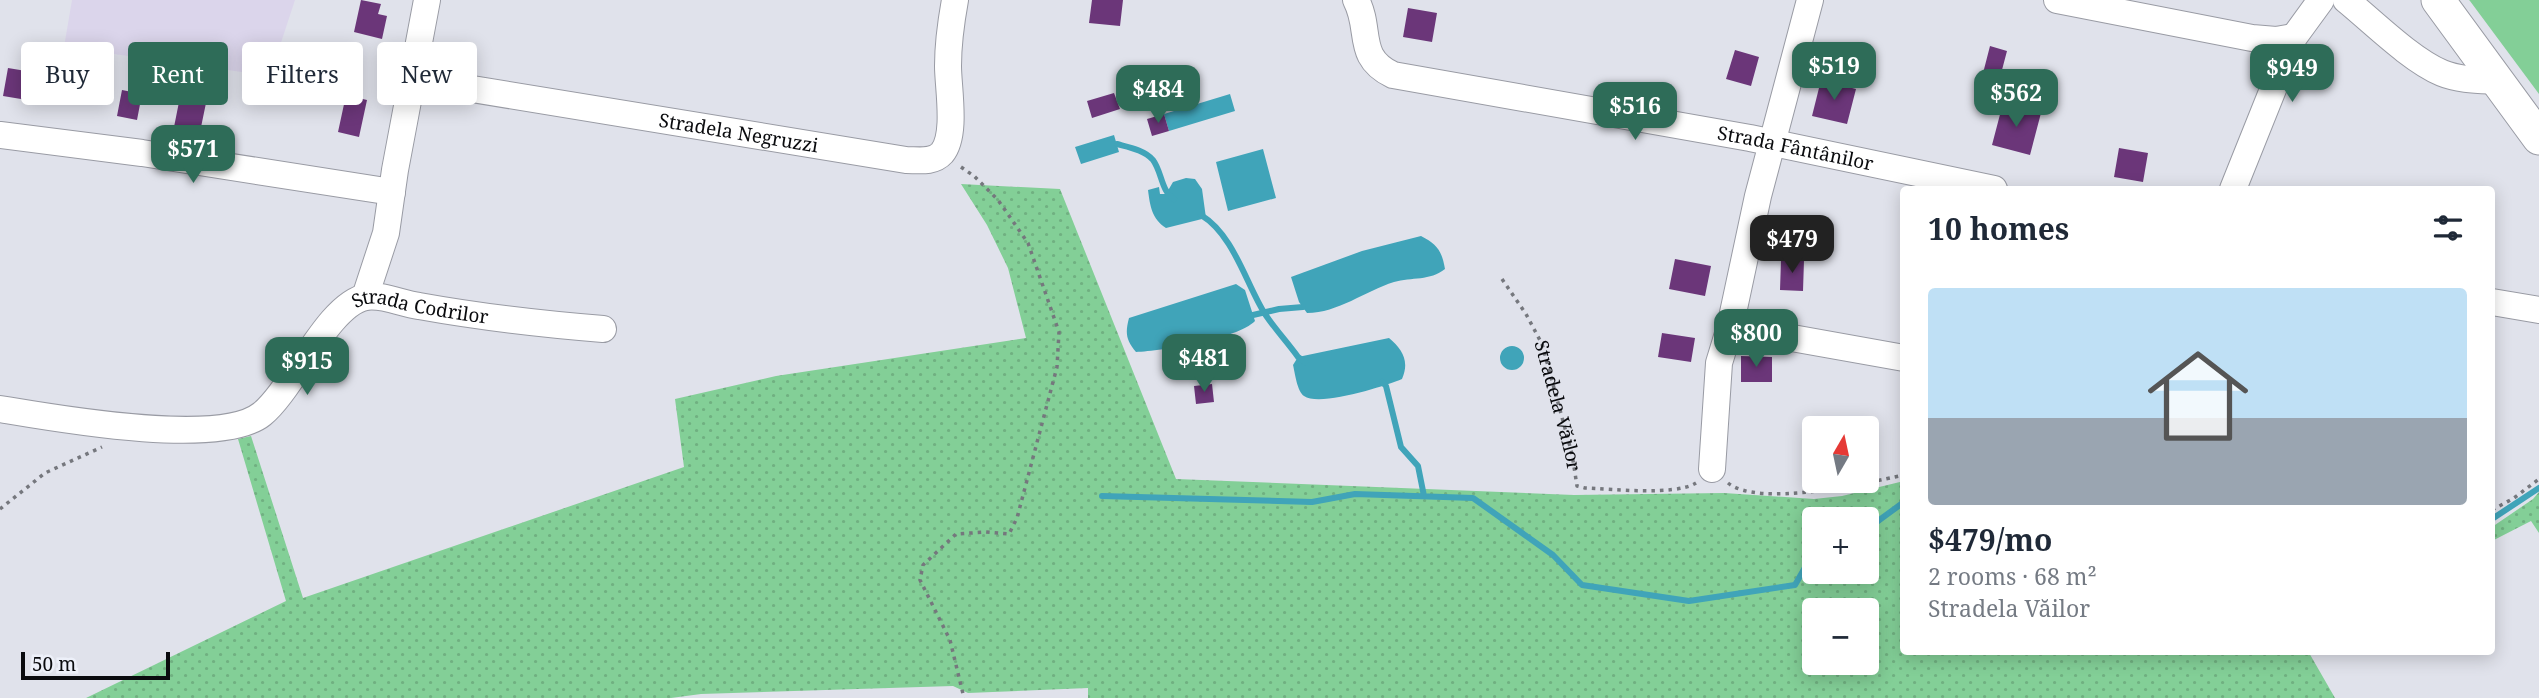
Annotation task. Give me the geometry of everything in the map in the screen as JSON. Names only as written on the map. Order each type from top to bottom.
[{"type":"main road","points":[[2438,0],[2539,138]]},
{"type":"street","points":[[418,42],[427,0]]},
{"type":"street","points":[[942,154],[950,131],[948,65],[955,0]]},
{"type":"street","name":"Strada Fântânilor","points":[[1356,0],[1360,7],[1369,54],[1379,68],[1393,75],[1772,143],[1980,186]]},
{"type":"street","points":[[1712,469],[1719,363],[1730,327],[1758,196],[1810,0]]},
{"type":"street","points":[[2057,0],[2252,38],[2276,40],[2294,37]]},
{"type":"street","points":[[2234,186],[2294,37],[2320,0]]},
{"type":"street","points":[[2346,0],[2421,61],[2444,74],[2464,79],[2497,81]]},
{"type":"street","name":"Stradela Negruzzi","points":[[477,90],[906,160],[933,159],[942,154]]},
{"type":"street","points":[[365,297],[386,233],[407,105]]},
{"type":"street","points":[[0,135],[142,153],[392,192]]},
{"type":"street","name":"Strada Codrilor","points":[[0,409],[65,420],[148,429],[224,428],[243,424],[260,416],[274,402],[338,315],[365,297],[379,297],[418,306],[522,322],[603,329]]},
{"type":"street","points":[[2495,303],[2539,310]]},
{"type":"street","points":[[1730,327],[1900,357]]},
{"type":"path","points":[[942,154],[974,176],[999,200],[1027,243],[1059,332],[1057,367],[1017,518],[1009,534],[956,534],[923,565],[920,580],[950,640],[964,698]]},
{"type":"path","name":"Stradela Văilor","points":[[1502,279],[1542,344],[1572,454],[1577,486],[1668,490],[1689,488],[1702,480],[1712,469]]},
{"type":"path","points":[[0,509],[45,473],[110,444]]},
{"type":"path","points":[[1712,469],[1733,487],[1748,491],[1800,494],[1900,476]]},
{"type":"path","points":[[2495,508],[2539,479]]},
{"type":"shaded area","points":[[72,0],[295,0],[281,42],[242,42],[242,72],[228,70],[228,42],[128,42],[128,56],[114,54],[114,42],[65,42]]},
{"type":"green space","points":[[2539,0],[2539,94],[2470,1]]},
{"type":"green space","points":[[961,184],[1060,189],[1176,479],[1574,495],[1724,493],[1814,499],[1850,494],[1880,494],[1880,487],[1900,482],[1900,655],[2310,655],[2335,698],[1088,698],[1088,688],[968,693],[953,686],[701,694],[671,698],[86,698],[286,601],[238,439],[251,436],[303,598],[684,467],[675,399],[776,376],[1026,338],[1008,268],[987,225]]},
{"type":"green space","points":[[2539,492],[2539,533],[2531,521],[2495,539],[2495,525]]},
{"type":"water","points":[[1230,94],[1235,111],[1169,131],[1164,114]]},
{"type":"water","points":[[1114,135],[1119,152],[1081,164],[1075,147]]},
{"type":"water","points":[[1263,149],[1276,198],[1228,211],[1216,162]]},
{"type":"water","points":[[1186,178],[1195,179],[1202,189],[1206,218],[1166,228],[1155,216],[1148,190],[1159,187],[1160,194],[1166,194],[1173,182]]},
{"type":"water","points":[[1421,236],[1435,245],[1442,257],[1445,269],[1439,273],[1394,282],[1341,306],[1318,312],[1307,313],[1299,302],[1291,277],[1362,251]]},
{"type":"water","points":[[1236,284],[1245,290],[1255,321],[1246,327],[1198,343],[1163,349],[1136,352],[1130,344],[1127,332],[1129,318]]},
{"type":"water","points":[[1389,338],[1398,347],[1405,361],[1402,379],[1338,397],[1312,399],[1302,394],[1293,365],[1298,357]]},
{"type":"water","points":[[1512,346],[1520,350],[1524,358],[1520,366],[1512,370],[1504,366],[1500,358],[1504,350]]},
{"type":"building","points":[[361,0],[381,4],[378,14],[387,16],[382,39],[354,32]]},
{"type":"building","points":[[1092,0],[1123,0],[1120,26],[1089,23]]},
{"type":"building","points":[[1408,8],[1437,13],[1432,42],[1403,37]]},
{"type":"building","points":[[1990,46],[2007,51],[1998,85],[1981,81]]},
{"type":"building","points":[[1735,50],[1759,57],[1751,86],[1726,79]]},
{"type":"building","points":[[8,68],[21,70],[21,99],[3,96]]},
{"type":"building","points":[[1821,80],[1856,89],[1847,124],[1812,116]]},
{"type":"building","points":[[122,90],[128,91],[128,105],[140,105],[137,120],[117,116]]},
{"type":"building","points":[[1114,93],[1120,109],[1092,118],[1087,101]]},
{"type":"building","points":[[363,99],[367,100],[359,137],[338,132],[344,105],[363,105]]},
{"type":"building","points":[[2003,103],[2041,113],[2030,155],[1992,145]]},
{"type":"building","points":[[178,105],[206,105],[200,132],[174,127]]},
{"type":"building","points":[[1164,114],[1169,131],[1152,136],[1147,119]]},
{"type":"building","points":[[2119,148],[2148,153],[2143,182],[2114,177]]},
{"type":"building","points":[[1675,259],[1711,266],[1705,296],[1669,289]]},
{"type":"building","points":[[1781,260],[1804,260],[1803,291],[1780,290]]},
{"type":"building","points":[[1662,333],[1695,338],[1691,362],[1658,357]]},
{"type":"building","points":[[1741,356],[1772,357],[1772,382],[1741,382]]},
{"type":"building","points":[[1212,384],[1214,402],[1196,404],[1194,386]]},
{"type":"waterway","points":[[1117,144],[1136,149],[1150,157],[1167,191],[1174,199]]},
{"type":"waterway","points":[[1201,215],[1231,247],[1265,314],[1298,357],[1305,362]]},
{"type":"waterway","points":[[1253,315],[1303,307]]},
{"type":"waterway","points":[[1382,382],[1386,386],[1401,447],[1418,466],[1424,496]]},
{"type":"waterway","points":[[2495,517],[2539,488]]},
{"type":"waterway","points":[[1102,496],[1312,502],[1355,494],[1473,498],[1553,555],[1582,585],[1689,601],[1795,585],[1802,573]]},
{"type":"waterway","points":[[1879,520],[1900,505]]}]
